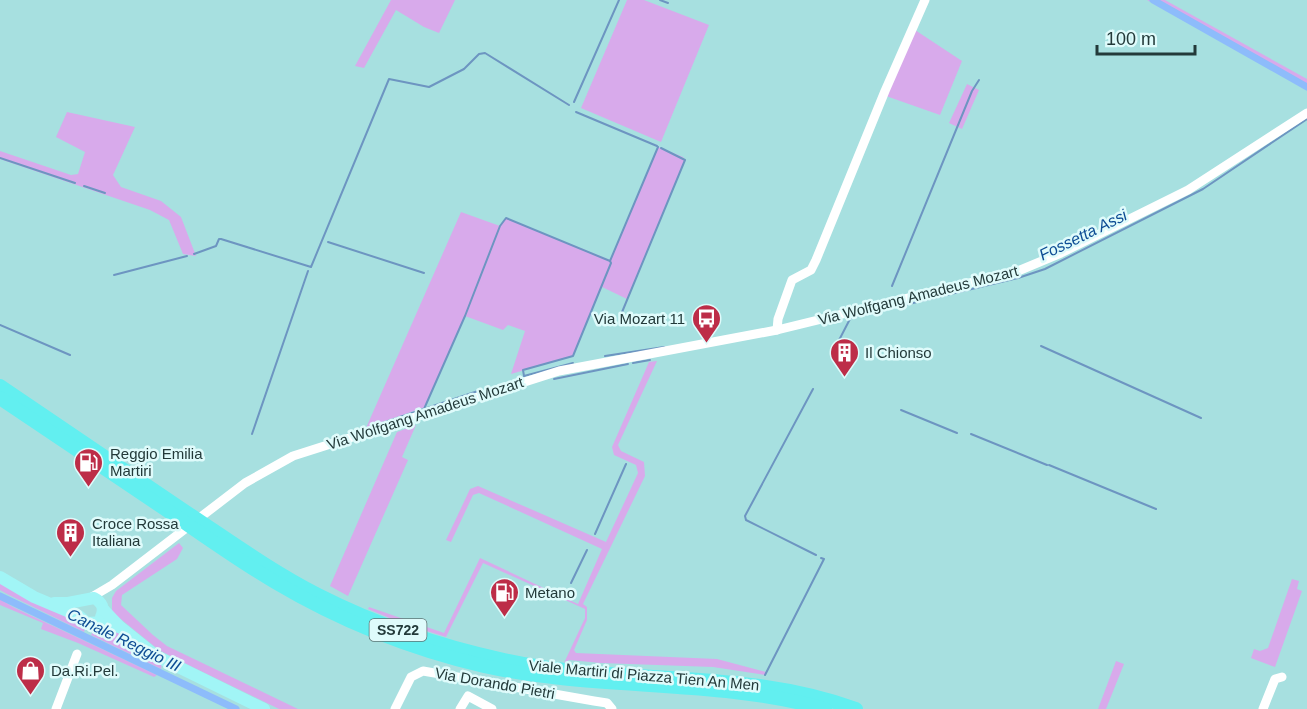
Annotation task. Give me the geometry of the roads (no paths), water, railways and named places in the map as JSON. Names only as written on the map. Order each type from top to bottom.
[{"type":"highway","name":"Viale Martiri di Piazza Tien An Men","points":[[0,386],[265,564],[332,602],[405,633],[476,654],[537,666],[598,673],[751,683],[799,692],[856,709]]},
{"type":"highway","name":"Viale Martiri di Piazza Tien An Men","points":[[0,398],[258,572],[328,610],[378,633],[456,659],[531,675],[586,682],[745,692],[825,709]]},
{"type":"highway","name":"SS722","points":[[745,692],[802,709]]},
{"type":"main road","points":[[0,578],[47,603],[79,616],[87,623],[105,622],[120,627]]},
{"type":"main road","points":[[79,616],[77,609],[86,599]]},
{"type":"main road","points":[[47,603],[97,599],[120,627],[156,656],[264,709]]},
{"type":"main road","points":[[94,622],[100,619],[103,608]]},
{"type":"street","points":[[777,330],[778,319],[792,280],[811,270],[816,260],[885,91],[926,0]]},
{"type":"street","name":"Via Wolfgang Amadeus Mozart","points":[[86,599],[112,585],[230,494],[258,475],[293,456],[542,376],[593,364],[777,330],[1003,275],[1040,263],[1188,190],[1307,113]]},
{"type":"street","name":"Via Wolfgang Amadeus Mozart","points":[[103,608],[112,585]]},
{"type":"street","points":[[56,709],[77,654]]},
{"type":"street","name":"Via Dorando Pietri","points":[[395,709],[411,677],[423,671],[607,703],[612,709]]},
{"type":"street","points":[[1263,709],[1275,679],[1282,677]]},
{"type":"street","points":[[460,709],[468,696],[492,709]]},
{"type":"waterway","points":[[574,102],[619,0]]},
{"type":"waterway","points":[[660,0],[668,3]]},
{"type":"waterway","points":[[1153,0],[1307,87]]},
{"type":"waterway","points":[[194,254],[216,246],[221,239],[311,267],[389,79],[429,87],[464,69],[479,54],[485,53],[569,105]]},
{"type":"waterway","points":[[892,286],[972,91],[979,80]]},
{"type":"waterway","points":[[576,112],[657,146]]},
{"type":"waterway","name":"Fossetta Assi","points":[[846,319],[1018,278],[1045,269],[1203,189],[1307,119]]},
{"type":"waterway","points":[[524,376],[523,370],[573,356],[658,147]]},
{"type":"waterway","points":[[620,317],[685,160],[661,148]]},
{"type":"waterway","points":[[0,158],[75,183]]},
{"type":"waterway","points":[[84,186],[105,193]]},
{"type":"waterway","points":[[424,409],[465,316],[500,226],[506,218],[610,261]]},
{"type":"waterway","points":[[328,242],[424,273]]},
{"type":"waterway","points":[[114,275],[187,256]]},
{"type":"waterway","points":[[252,434],[308,271]]},
{"type":"waterway","points":[[836,346],[851,317]]},
{"type":"waterway","points":[[0,325],[70,355]]},
{"type":"waterway","points":[[1041,346],[1201,418]]},
{"type":"waterway","points":[[605,356],[664,347]]},
{"type":"waterway","name":"Fossetta Assi","points":[[633,363],[650,360]]},
{"type":"waterway","points":[[524,376],[573,363]]},
{"type":"waterway","name":"Fossetta Assi","points":[[554,379],[628,364]]},
{"type":"waterway","points":[[813,389],[745,516],[746,520],[816,555]]},
{"type":"waterway","points":[[370,427],[481,390]]},
{"type":"waterway","points":[[901,410],[957,433]]},
{"type":"waterway","points":[[971,434],[1047,465]]},
{"type":"waterway","points":[[595,534],[626,464]]},
{"type":"waterway","points":[[1049,465],[1156,509]]},
{"type":"waterway","points":[[571,583],[587,550]]},
{"type":"waterway","points":[[765,675],[824,559],[821,558]]},
{"type":"waterway","name":"Canale Reggio III","points":[[0,596],[236,709]]},
{"type":"place","name":"Via Mozart 11","points":[[706,344]]},
{"type":"place","name":"Il Chionso","points":[[844,378]]},
{"type":"place","name":"Reggio Emilia Martiri","points":[[89,488]]},
{"type":"place","name":"Croce Rossa Italiana","points":[[71,558]]},
{"type":"place","name":"Metano","points":[[504,618]]},
{"type":"place","name":"Da.Ri.Pel.","points":[[30,696]]}]
